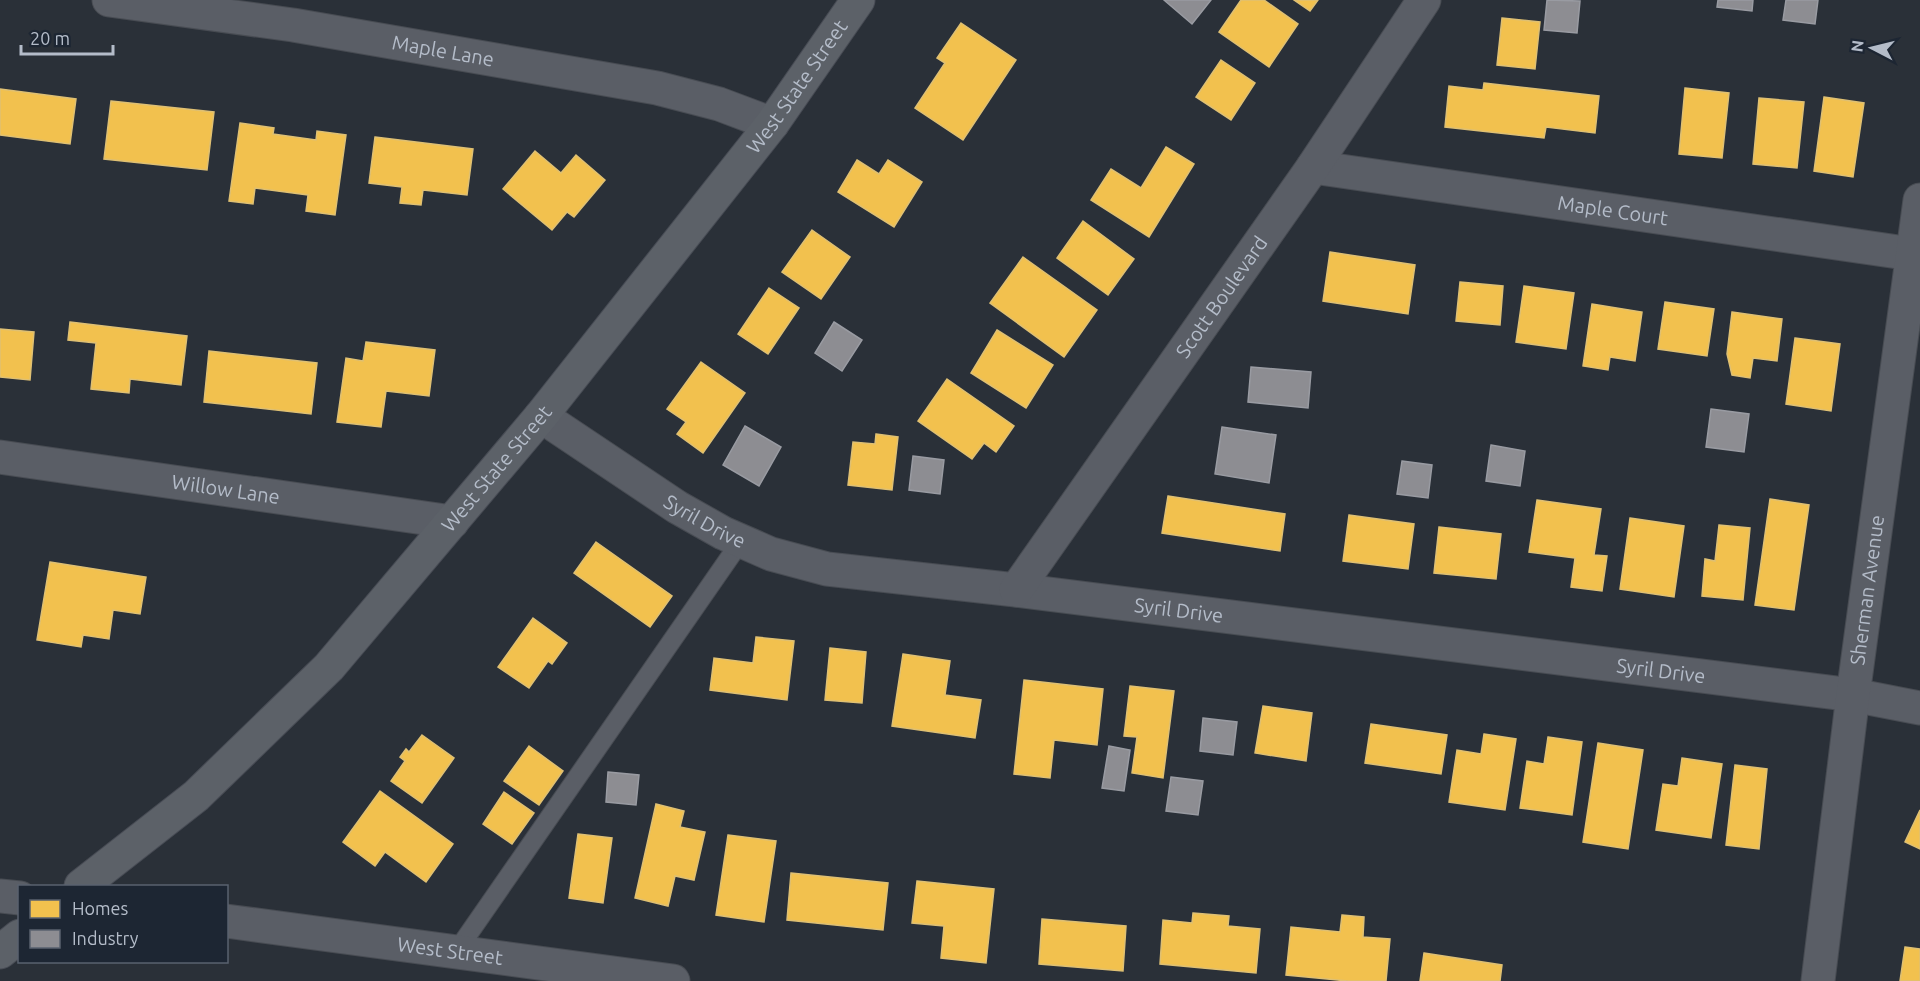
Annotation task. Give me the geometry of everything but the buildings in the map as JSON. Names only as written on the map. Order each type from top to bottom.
[{"type":"main road","name":"West State Street","points":[[82,885],[196,796],[321,675],[542,417],[772,124],[858,0]]},
{"type":"main road","points":[[0,952],[18,938]]},
{"type":"street","name":"Maple Lane","points":[[109,0],[294,13],[657,88],[719,104],[772,124]]},
{"type":"street","name":"Scott Boulevard","points":[[1016,590],[1313,167],[1424,0]]},
{"type":"street","name":"Maple Court","points":[[1313,167],[1912,254]]},
{"type":"street","name":"Sherman Avenue","points":[[1818,981],[1920,200]]},
{"type":"street","name":"Syril Drive","points":[[542,417],[677,507],[723,533],[771,554],[827,569],[1016,590],[1854,695],[1920,708]]},
{"type":"street","name":"Willow Lane","points":[[0,457],[452,522]]},
{"type":"street","points":[[0,896],[18,898]]},
{"type":"street","name":"West Street","points":[[228,921],[674,981]]},
{"type":"lane","points":[[456,952],[741,541]]}]
